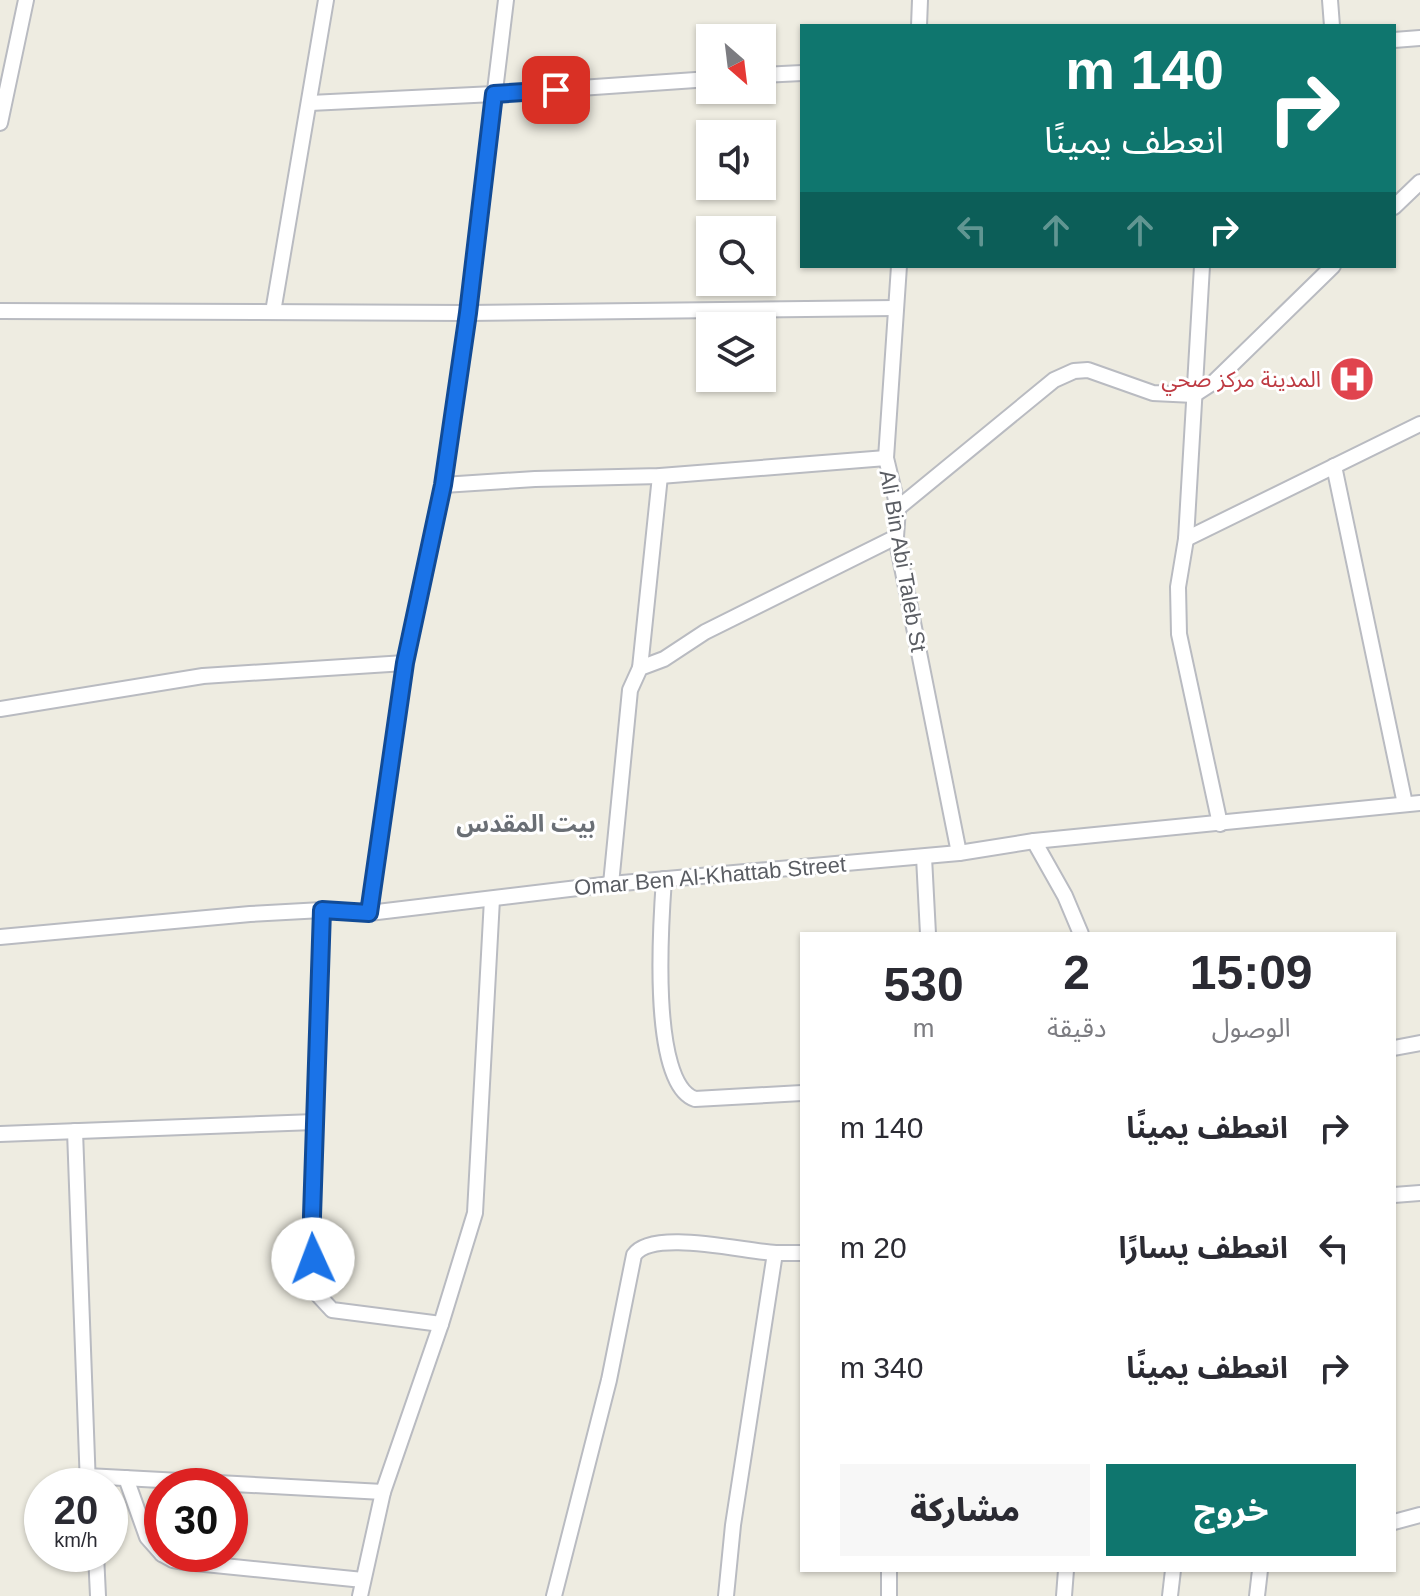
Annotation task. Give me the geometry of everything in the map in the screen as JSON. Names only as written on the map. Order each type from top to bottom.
[{"type":"street","points":[[0,123],[3,94],[26,0]]},
{"type":"street","points":[[273,312],[326,0]]},
{"type":"street","points":[[369,913],[405,663],[443,485],[468,313],[506,0]]},
{"type":"street","points":[[919,24],[920,0]]},
{"type":"street","points":[[1330,0],[1332,24]]},
{"type":"street","points":[[1396,40],[1420,38]]},
{"type":"street","points":[[776,74],[800,73]]},
{"type":"street","points":[[310,103],[696,80]]},
{"type":"street","points":[[1396,205],[1420,182]]},
{"type":"street","name":"Ali Bin Abi Taleb St","points":[[899,268],[886,458],[898,508],[896,537],[959,853]]},
{"type":"street","points":[[1202,268],[1186,539],[1178,587],[1179,634],[1220,824]]},
{"type":"street","points":[[898,508],[1054,380],[1074,371],[1100,373],[1153,393],[1194,395],[1214,382],[1331,268]]},
{"type":"street","points":[[0,311],[468,313],[895,308]]},
{"type":"street","points":[[1186,539],[1420,424]]},
{"type":"street","points":[[443,485],[660,476],[886,458]]},
{"type":"street","points":[[1334,466],[1412,804]]},
{"type":"street","points":[[611,884],[630,690],[640,668],[660,476]]},
{"type":"street","points":[[640,668],[664,659],[705,632],[896,537]]},
{"type":"street","points":[[0,709],[203,676],[405,663]]},
{"type":"street","name":"Omar Ben Al-Khattab Street","points":[[0,937],[250,914],[322,910],[369,913],[611,884],[924,857],[1034,841],[1412,804]]},
{"type":"street","points":[[1034,841],[1065,896],[1080,932]]},
{"type":"street","points":[[924,857],[928,932]]},
{"type":"street","points":[[664,879],[659,994],[667,1052],[679,1088],[695,1099],[800,1093]]},
{"type":"street","points":[[360,1596],[383,1492],[441,1324],[475,1213],[492,899]]},
{"type":"street","points":[[322,910],[312,1216],[314,1281],[325,1305],[341,1313],[441,1324]]},
{"type":"street","points":[[1396,1048],[1420,1043]]},
{"type":"street","points":[[0,1134],[315,1122]]},
{"type":"street","points":[[75,1131],[88,1468]]},
{"type":"street","points":[[1396,1195],[1420,1193]]},
{"type":"street","points":[[554,1596],[609,1380],[634,1255],[644,1246],[669,1243],[800,1253]]},
{"type":"street","points":[[726,1596],[733,1525],[775,1253]]},
{"type":"street","points":[[128,1478],[383,1492]]},
{"type":"street","points":[[128,1484],[144,1529]]},
{"type":"street","points":[[1396,1521],[1420,1515]]},
{"type":"street","points":[[248,1568],[363,1580]]},
{"type":"street","points":[[97,1572],[98,1596]]},
{"type":"street","points":[[889,1572],[889,1596]]},
{"type":"street","points":[[1064,1596],[1066,1572]]},
{"type":"street","points":[[1170,1596],[1173,1572]]},
{"type":"street","points":[[1257,1596],[1260,1572]]},
{"type":"place","name":"المدينة مركز صحي","points":[[1352,379]]},
{"type":"district","name":"بيت المقدس","points":[[526,823]]},
{"type":"route","points":[[313,1259],[322,910],[369,913],[405,663],[443,485],[468,313],[494,94],[556,90]]}]
